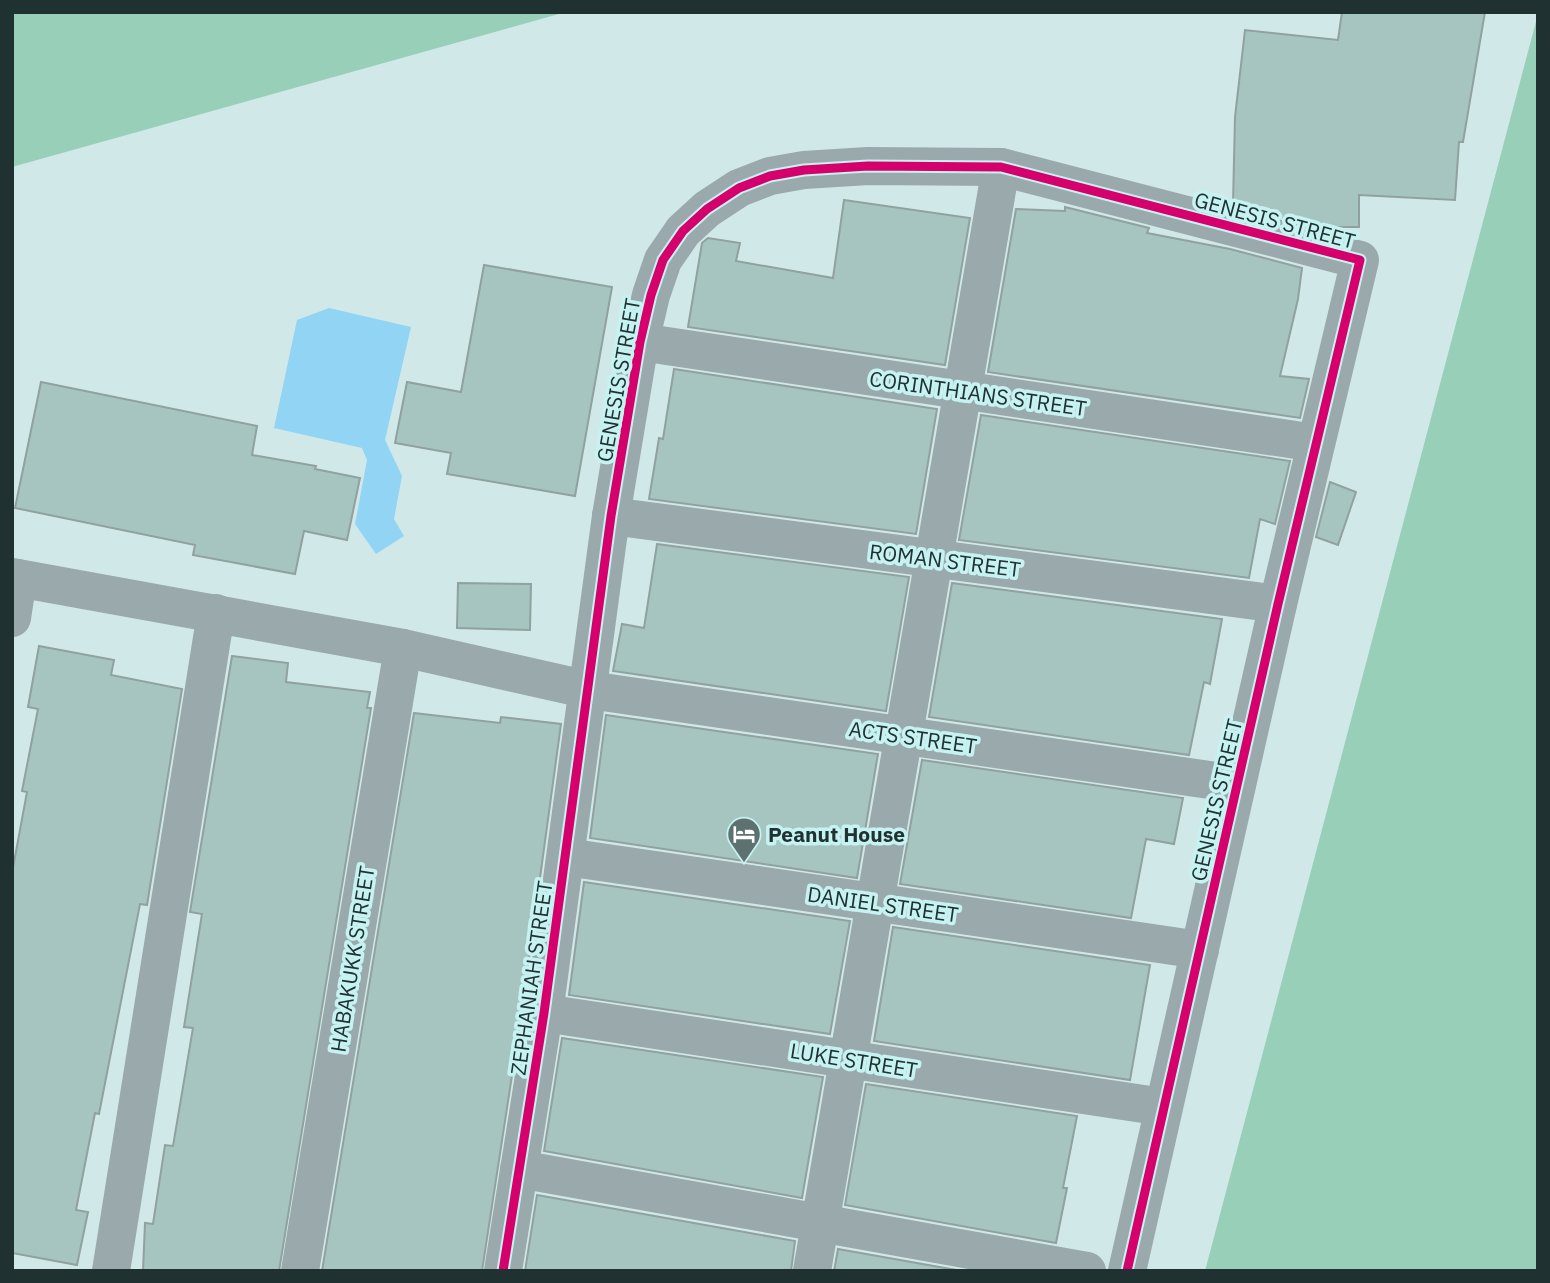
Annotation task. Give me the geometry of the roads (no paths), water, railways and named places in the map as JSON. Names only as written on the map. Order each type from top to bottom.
[{"type":"street","name":"GENESIS STREET","points":[[589,690],[611,516],[650,295],[663,260],[683,231],[708,209],[739,188],[770,176],[804,170],[868,166],[1001,167],[1360,260],[1278,604],[1126,1271]]},
{"type":"street","points":[[812,1271],[1001,167]]},
{"type":"street","name":"CORINTHIANS STREET","points":[[640,342],[1317,443]]},
{"type":"street","name":"ROMAN STREET","points":[[611,516],[1278,604]]},
{"type":"street","points":[[12,618],[15,577],[403,648],[589,690]]},
{"type":"street","points":[[111,1271],[216,613]]},
{"type":"street","name":"HABAKUKK STREET","points":[[300,1271],[403,648]]},
{"type":"street","name":"ACTS STREET","points":[[589,690],[1237,784]]},
{"type":"street","name":"ZEPHANIAH STREET","points":[[503,1271],[544,1013],[589,690]]},
{"type":"street","name":"DANIEL STREET","points":[[566,857],[1200,950]]},
{"type":"street","name":"LUKE STREET","points":[[544,1013],[1163,1107]]},
{"type":"street","points":[[519,1169],[1087,1271]]},
{"type":"water","points":[[329,308],[411,327],[385,440],[402,476],[394,519],[404,536],[376,554],[355,524],[367,460],[362,448],[274,428],[297,320]]},
{"type":"place","name":"Peanut House","points":[[744,864]]}]
